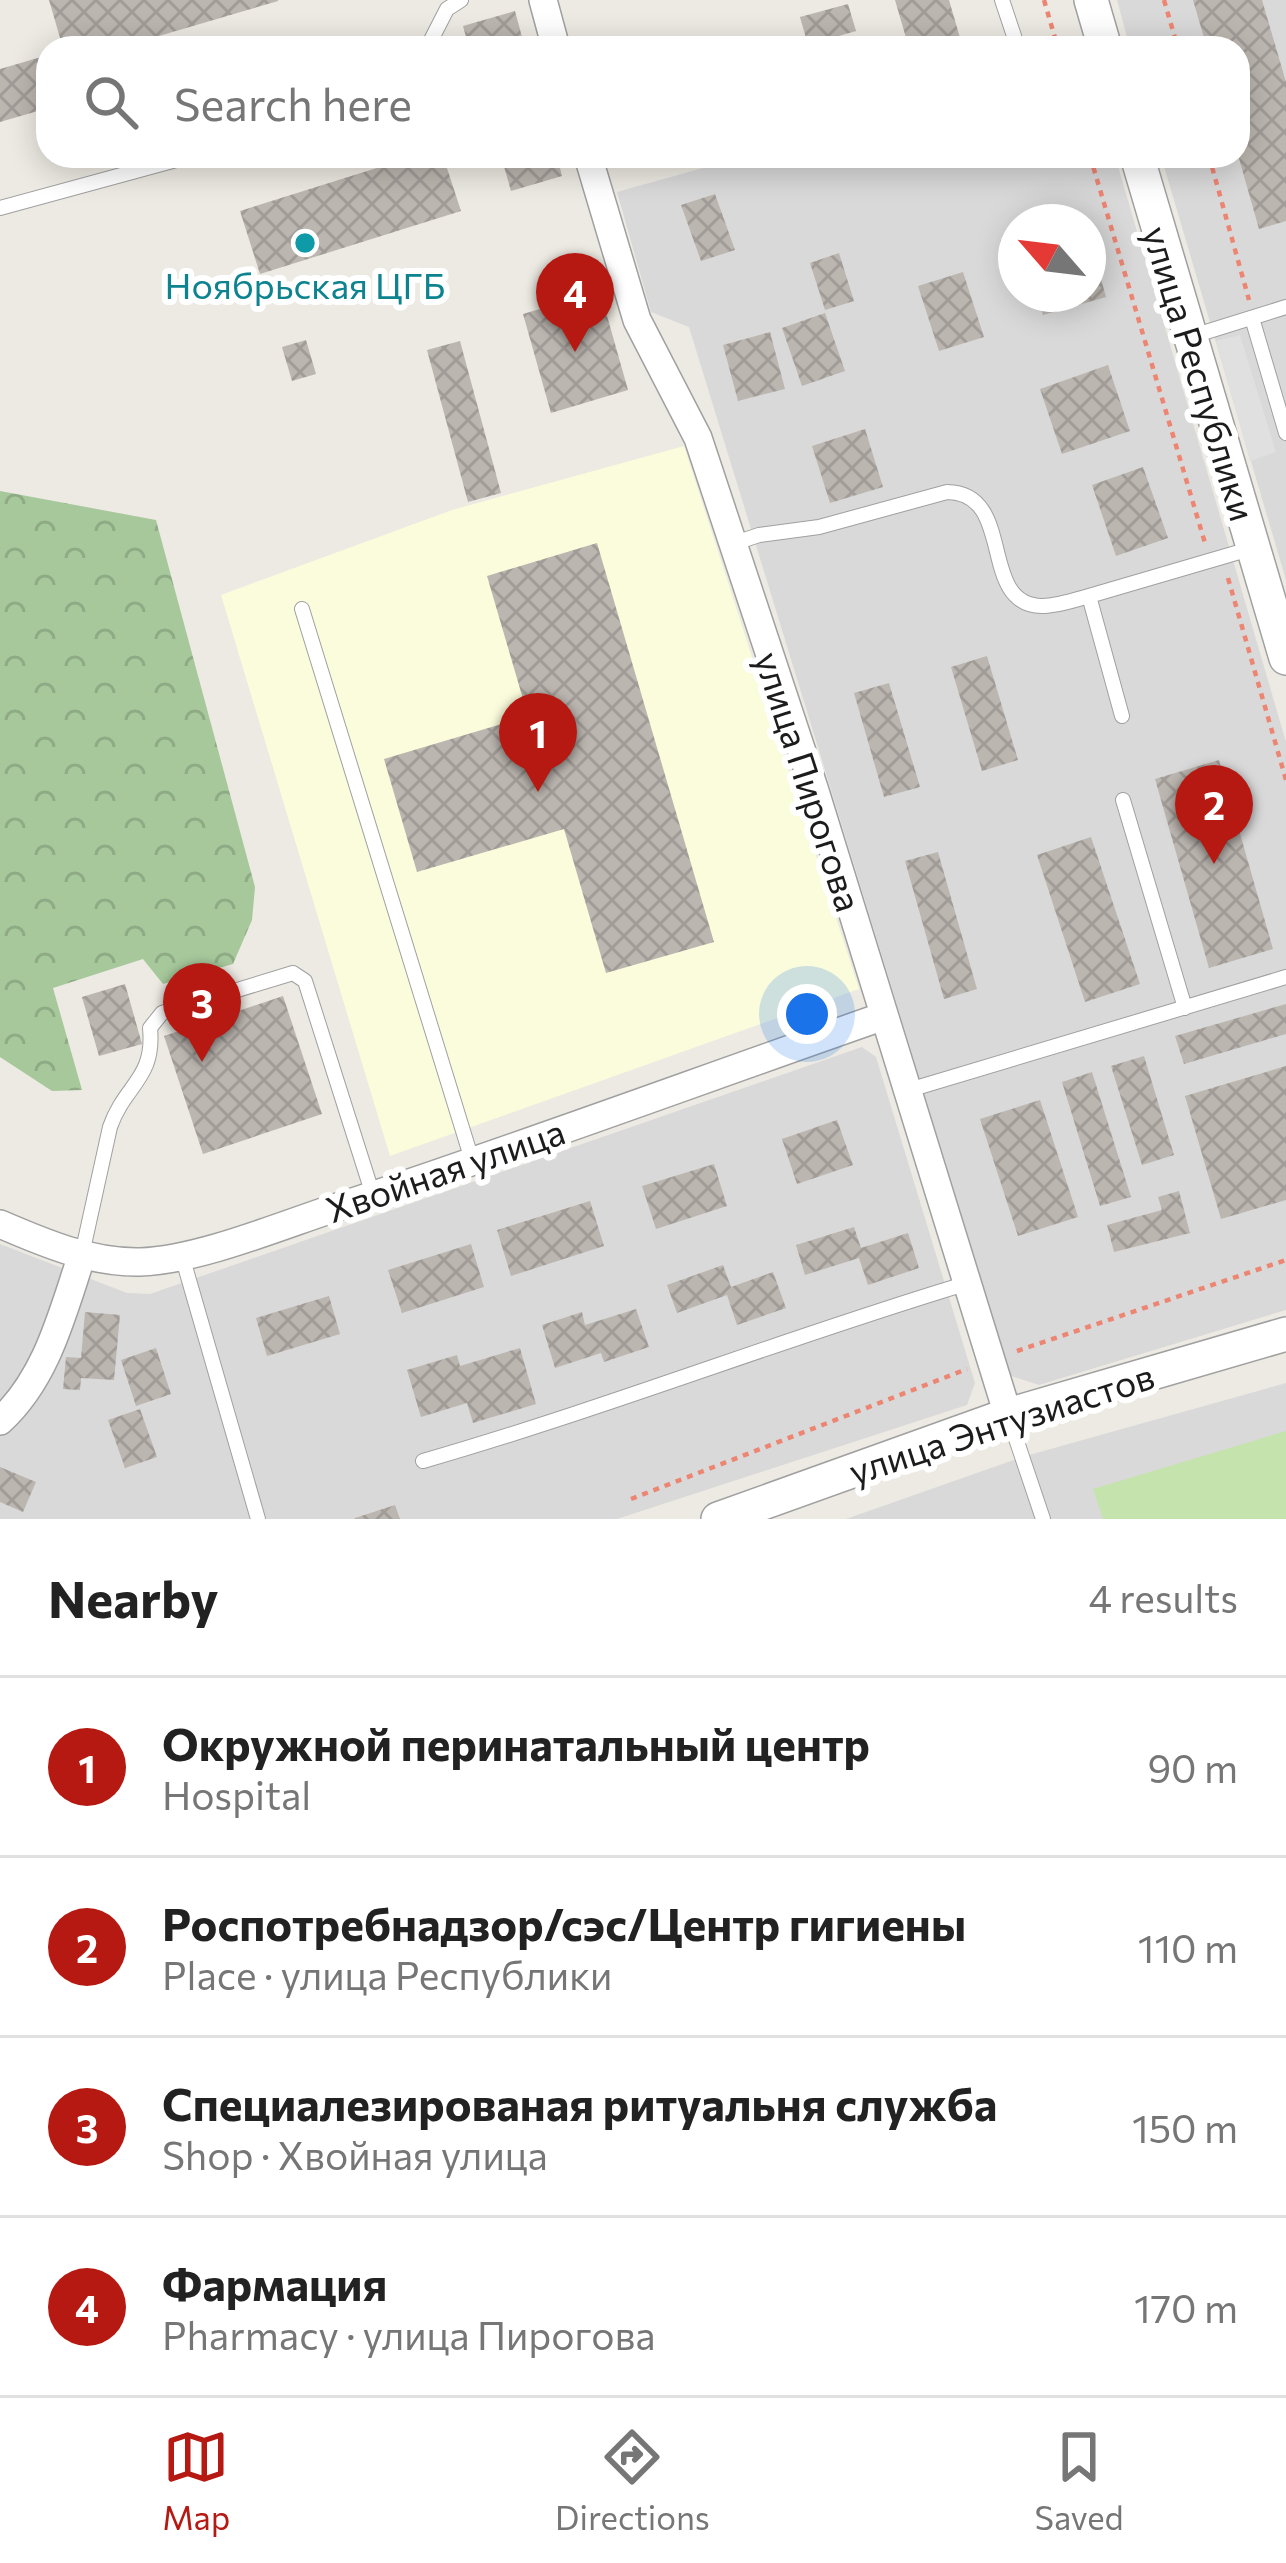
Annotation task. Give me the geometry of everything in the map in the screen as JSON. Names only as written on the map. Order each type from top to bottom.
[{"type":"street","points":[[543,0],[553,36]]},
{"type":"street","points":[[1091,0],[1098,36]]},
{"type":"street","name":"улица Пирогова","points":[[592,168],[637,320],[689,414],[733,544],[1008,1415]]},
{"type":"street","name":"улица Республики","points":[[1140,168],[1253,548],[1276,590],[1286,658]]},
{"type":"street","name":"Хвойная улица","points":[[0,1224],[82,1255],[142,1262],[182,1256],[373,1195],[884,1016]]},
{"type":"street","points":[[0,1421],[20,1403],[51,1348],[82,1255]]},
{"type":"street","name":"улица Энтузиастов","points":[[718,1519],[1008,1415],[1286,1334]]},
{"type":"lane","points":[[433,36],[447,9],[461,0]]},
{"type":"lane","points":[[1002,0],[1014,36]]},
{"type":"lane","points":[[0,208],[147,168]]},
{"type":"lane","points":[[1190,337],[1286,307]]},
{"type":"lane","points":[[1252,318],[1286,433]]},
{"type":"lane","points":[[733,544],[819,527],[947,492],[964,492],[984,511],[1007,586],[1018,598],[1046,607],[1253,548]]},
{"type":"lane","points":[[1089,596],[1122,716]]},
{"type":"lane","points":[[302,609],[472,1160]]},
{"type":"lane","points":[[1123,800],[1185,1008]]},
{"type":"lane","points":[[82,1255],[116,1108],[148,1067],[153,1053],[150,1028],[162,1013],[293,973],[305,981],[373,1195]]},
{"type":"lane","points":[[909,1090],[1286,977]]},
{"type":"lane","points":[[182,1256],[258,1519]]},
{"type":"lane","points":[[423,1461],[551,1424],[787,1338],[968,1283]]},
{"type":"lane","points":[[1008,1415],[1043,1519]]},
{"type":"path","points":[[1044,0],[1054,36]]},
{"type":"path","points":[[1164,0],[1174,36]]},
{"type":"path","points":[[1094,168],[1204,543],[1228,578],[1286,780]]},
{"type":"path","points":[[1212,168],[1252,318]]},
{"type":"path","points":[[631,1499],[991,1360],[1286,1259]]},
{"type":"shaded area","points":[[1117,0],[1286,0],[1286,580],[1165,168],[1250,168],[1250,36],[1127,36]]},
{"type":"shaded area","points":[[703,168],[1119,168],[1286,742],[1286,1310],[1039,1385],[1011,1376],[689,327],[651,312],[617,192]]},
{"type":"shaded area","points":[[1240,335],[1276,452],[1250,461],[1216,341]]},
{"type":"shaded area","points":[[684,446],[859,989],[390,1156],[221,595],[452,510]]},
{"type":"shaded area","points":[[862,1047],[876,1057],[975,1383],[967,1405],[617,1519],[0,1519],[0,1244],[127,1293],[150,1294]]},
{"type":"shaded area","points":[[1286,1383],[1286,1519],[846,1519],[1022,1457]]},
{"type":"green space","points":[[0,491],[156,520],[255,887],[252,920],[233,964],[163,984],[143,959],[53,988],[82,1090],[52,1091],[0,1057]]},
{"type":"green space","points":[[1286,1431],[1286,1519],[1103,1519],[1093,1489]]},
{"type":"building","points":[[49,0],[278,0],[159,36],[60,36]]},
{"type":"building","points":[[895,0],[949,0],[960,36],[906,36]]},
{"type":"building","points":[[1193,0],[1262,0],[1286,82],[1286,221],[1259,229],[1242,168],[1250,168],[1250,36],[1204,36]]},
{"type":"building","points":[[848,4],[856,31],[805,36],[800,17]]},
{"type":"building","points":[[515,11],[522,36],[466,36],[463,26]]},
{"type":"building","points":[[36,58],[36,112],[0,122],[0,69]]},
{"type":"building","name":"Ноябрьская ЦГБ","points":[[377,168],[447,168],[461,211],[260,274],[240,211]]},
{"type":"building","points":[[504,168],[560,168],[562,176],[511,191]]},
{"type":"building","points":[[715,194],[735,250],[701,261],[681,205]]},
{"type":"building","points":[[839,253],[854,301],[825,310],[810,263]]},
{"type":"building","points":[[963,272],[984,337],[939,351],[918,286]]},
{"type":"building","points":[[600,291],[628,390],[551,413],[523,314]]},
{"type":"building","points":[[825,313],[845,371],[802,386],[782,328]]},
{"type":"building","points":[[770,332],[785,389],[738,401],[723,345]]},
{"type":"building","points":[[306,340],[316,374],[292,381],[282,347]]},
{"type":"building","points":[[460,341],[501,493],[468,502],[427,350]]},
{"type":"building","points":[[1108,365],[1130,431],[1062,454],[1040,389]]},
{"type":"building","points":[[865,429],[883,487],[830,503],[812,446]]},
{"type":"building","points":[[1143,467],[1168,538],[1116,556],[1092,485]]},
{"type":"building","points":[[597,543],[714,942],[606,973],[564,829],[417,872],[384,759],[528,716],[487,576]]},
{"type":"building","points":[[987,656],[1018,760],[982,771],[951,667]]},
{"type":"building","points":[[889,683],[920,787],[884,797],[854,693]]},
{"type":"building","points":[[1219,760],[1273,949],[1209,968],[1155,779]]},
{"type":"building","points":[[1091,837],[1140,984],[1085,1002],[1037,855]]},
{"type":"building","points":[[938,852],[977,989],[944,999],[905,861]]},
{"type":"building","points":[[125,984],[142,1044],[99,1056],[82,997]]},
{"type":"building","points":[[283,996],[322,1114],[203,1154],[164,1036]]},
{"type":"building","points":[[1286,1004],[1286,1034],[1184,1064],[1175,1036]]},
{"type":"building","points":[[1144,1056],[1174,1155],[1142,1165],[1111,1066]]},
{"type":"building","points":[[1286,1066],[1286,1200],[1221,1219],[1185,1096]]},
{"type":"building","points":[[1092,1072],[1131,1197],[1100,1206],[1062,1082]]},
{"type":"building","points":[[1040,1100],[1078,1217],[1018,1236],[980,1119]]},
{"type":"building","points":[[837,1120],[853,1165],[797,1184],[782,1139]]},
{"type":"building","points":[[714,1164],[727,1206],[656,1229],[642,1186]]},
{"type":"building","points":[[1179,1191],[1190,1233],[1114,1252],[1107,1225],[1162,1210],[1158,1197]]},
{"type":"building","points":[[590,1201],[604,1246],[511,1276],[497,1230]]},
{"type":"building","points":[[854,1227],[861,1248],[908,1233],[919,1268],[868,1285],[859,1258],[805,1275],[796,1245]]},
{"type":"building","points":[[471,1244],[484,1287],[402,1313],[388,1270]]},
{"type":"building","points":[[723,1265],[731,1287],[773,1272],[786,1308],[737,1325],[727,1295],[677,1313],[667,1285]]},
{"type":"building","points":[[329,1296],[340,1334],[267,1356],[256,1318]]},
{"type":"building","points":[[636,1309],[649,1347],[604,1362],[601,1353],[555,1368],[542,1325],[582,1312],[585,1325]]},
{"type":"building","points":[[85,1312],[120,1315],[114,1380],[81,1378],[80,1390],[63,1389],[66,1357],[81,1358]]},
{"type":"building","points":[[156,1348],[171,1394],[136,1406],[121,1360]]},
{"type":"building","points":[[520,1348],[536,1404],[473,1423],[467,1403],[421,1417],[407,1370],[457,1355],[460,1366]]},
{"type":"building","points":[[140,1409],[157,1457],[125,1468],[108,1420]]},
{"type":"building","points":[[0,1467],[36,1482],[23,1512],[0,1502]]},
{"type":"building","points":[[395,1505],[400,1519],[355,1519],[355,1518]]},
{"type":"place","name":"Ноябрьская ЦГБ","points":[[305,243]]},
{"type":"place","name":"Фармация","points":[[575,352]]},
{"type":"place","name":"Окружной перинатальный центр","points":[[538,792]]},
{"type":"place","name":"Роспотребнадзор/сэс/Центр гигиены","points":[[1214,864]]},
{"type":"place","name":"Специалезированая ритуальня служба","points":[[202,1062]]}]
